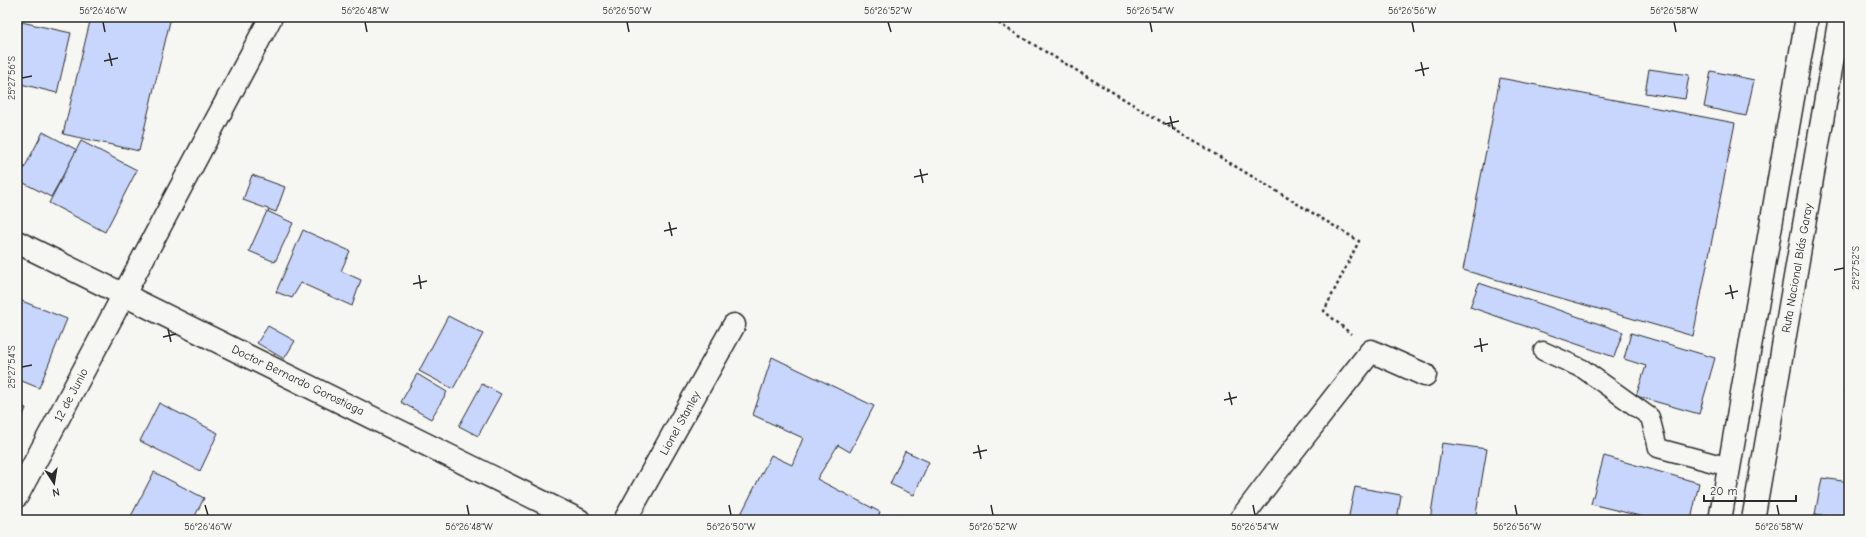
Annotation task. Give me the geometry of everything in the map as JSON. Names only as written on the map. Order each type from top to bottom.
[{"type":"main road","name":"12 de Junio","points":[[17,496],[271,17]]},
{"type":"main road","points":[[1720,520],[1807,17]]},
{"type":"main road","name":"Ruta Nacional Blás Garay","points":[[1754,520],[1840,17]]},
{"type":"main road","name":"Doctor Bernardo Gorostiaga","points":[[17,242],[125,294],[579,520]]},
{"type":"main road","name":"Lionel Stanley","points":[[625,520],[734,325]]},
{"type":"main road","points":[[1240,520],[1371,351],[1425,375]]},
{"type":"lane","points":[[1542,351],[1583,368],[1650,416],[1658,448],[1729,467]]},
{"type":"path","points":[[988,17],[1359,241],[1324,311],[1371,351]]},
{"type":"building","points":[[91,17],[171,17],[139,151],[63,134]]},
{"type":"building","points":[[17,21],[71,33],[57,93],[17,83]]},
{"type":"building","points":[[1649,69],[1689,75],[1685,99],[1645,93]]},
{"type":"building","points":[[1711,71],[1754,80],[1746,116],[1704,107]]},
{"type":"building","points":[[1500,78],[1735,123],[1693,336],[1463,270]]},
{"type":"building","points":[[43,132],[77,150],[51,197],[18,180]]},
{"type":"building","points":[[81,141],[137,170],[105,232],[49,203]]},
{"type":"building","points":[[252,175],[285,187],[276,212],[243,200]]},
{"type":"building","points":[[267,211],[293,223],[275,262],[249,251]]},
{"type":"building","points":[[303,230],[350,251],[341,271],[361,280],[352,306],[301,283],[292,298],[276,292]]},
{"type":"building","points":[[1479,283],[1623,332],[1614,357],[1470,307]]},
{"type":"building","points":[[17,299],[67,319],[39,388],[17,379]]},
{"type":"building","points":[[448,316],[483,334],[453,389],[419,371]]},
{"type":"building","points":[[268,326],[295,341],[284,359],[257,343]]},
{"type":"building","points":[[1631,333],[1715,358],[1699,414],[1636,396],[1646,366],[1624,359]]},
{"type":"building","points":[[772,357],[874,406],[850,452],[838,445],[817,479],[880,512],[877,520],[738,520],[771,455],[792,465],[803,438],[753,415]]},
{"type":"building","points":[[1849,372],[1849,393],[1844,392]]},
{"type":"building","points":[[417,374],[447,392],[431,419],[401,402]]},
{"type":"building","points":[[482,384],[501,394],[478,436],[459,426]]},
{"type":"building","points":[[159,403],[218,433],[200,471],[140,441]]},
{"type":"building","points":[[17,405],[26,408],[17,431]]},
{"type":"building","points":[[1442,443],[1487,449],[1475,520],[1430,520]]},
{"type":"building","points":[[905,451],[929,462],[914,495],[890,484]]},
{"type":"building","points":[[1604,456],[1699,483],[1691,520],[1656,520],[1591,504]]},
{"type":"building","points":[[154,472],[204,498],[193,520],[129,520]]},
{"type":"building","points":[[1822,478],[1849,482],[1849,520],[1815,514]]},
{"type":"building","points":[[1355,487],[1401,495],[1397,520],[1348,520]]},
{"type":"building","points":[[898,514],[914,520],[895,520]]},
{"type":"building","points":[[1815,514],[1847,520],[1814,520]]}]
